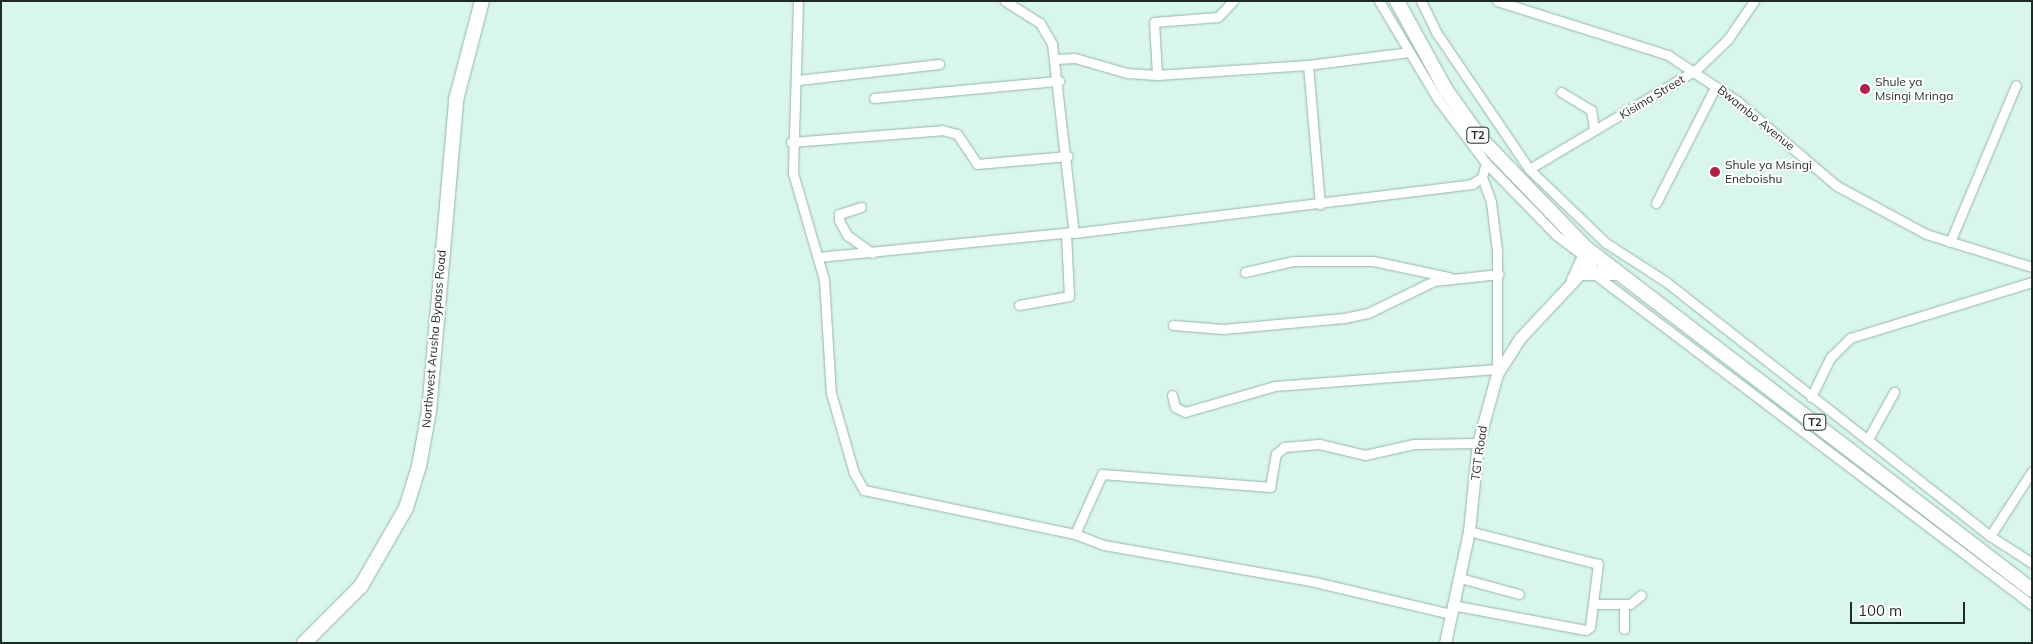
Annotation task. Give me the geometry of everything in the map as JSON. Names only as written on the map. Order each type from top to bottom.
[{"type":"main road","name":"Northwest Arusha Bypass Road","points":[[304,643],[361,586],[406,508],[419,466],[429,411],[456,100],[482,1]]},
{"type":"main road","name":"T2","points":[[1397,1],[1446,90],[1480,138],[1588,253],[2032,590]]},
{"type":"main road","points":[[1588,273],[1616,273]]},
{"type":"street","points":[[798,1],[798,80],[791,142],[798,201],[818,256],[831,393],[854,473],[864,490],[1075,534],[1104,546],[1315,582],[1451,610],[1587,630],[1594,604],[1597,564],[1470,531]]},
{"type":"street","points":[[1005,1],[1045,28],[1056,59],[1068,156],[1069,296],[1019,305]]},
{"type":"street","points":[[1156,75],[1154,22],[1218,17],[1233,1]]},
{"type":"street","points":[[1379,1],[1409,52],[1486,164],[1556,235],[1588,253],[1568,288]]},
{"type":"street","points":[[1421,1],[1436,32],[1530,168],[1606,243],[1665,281],[1811,398],[1868,439],[1990,536],[2032,563]]},
{"type":"street","name":"Bwambo Avenue","points":[[1497,1],[1642,44],[1696,70],[1837,186],[1907,226],[1950,242],[2032,267]]},
{"type":"street","name":"Kisima Street","points":[[1530,168],[1696,70],[1728,39],[1754,1]]},
{"type":"street","points":[[1056,59],[1075,58],[1127,73],[1156,75],[1308,65],[1409,52]]},
{"type":"street","points":[[798,80],[939,64]]},
{"type":"street","points":[[1308,65],[1320,204]]},
{"type":"street","points":[[874,98],[1059,81]]},
{"type":"street","points":[[1656,203],[1716,86]]},
{"type":"street","points":[[1950,242],[2016,86]]},
{"type":"street","points":[[1561,92],[1591,110],[1594,129]]},
{"type":"street","points":[[791,142],[942,130],[957,134],[977,164],[1068,156]]},
{"type":"street","points":[[818,256],[872,253],[1069,232],[1320,204],[1472,184],[1482,176],[1486,164]]},
{"type":"street","points":[[1172,394],[1175,407],[1185,412],[1275,386],[1496,371],[1498,274],[1491,202],[1482,176]]},
{"type":"street","points":[[861,207],[839,214],[839,220],[847,235],[872,253]]},
{"type":"street","name":"TGT Road","points":[[1445,643],[1470,531],[1478,443],[1496,371],[1520,338],[1568,288],[1588,273],[1588,253]]},
{"type":"street","points":[[1245,272],[1293,261],[1373,261],[1449,277],[1498,274]]},
{"type":"street","points":[[1588,273],[2032,605]]},
{"type":"street","points":[[1173,325],[1223,329],[1344,318],[1368,313],[1449,277]]},
{"type":"street","points":[[1811,398],[1830,358],[1850,338],[2032,282]]},
{"type":"street","points":[[1868,439],[1894,392]]},
{"type":"street","points":[[1075,534],[1102,474],[1270,487],[1276,454],[1284,447],[1319,444],[1365,455],[1414,444],[1478,443]]},
{"type":"street","points":[[1990,536],[2032,472]]},
{"type":"street","points":[[1460,578],[1519,594]]},
{"type":"street","points":[[1594,604],[1624,605],[1641,595]]},
{"type":"street","points":[[1624,605],[1624,628]]},
{"type":"place","name":"Shule ya Msingi Mringa","points":[[1865,89]]},
{"type":"place","name":"Shule ya Msingi Eneboishu","points":[[1715,172]]}]
